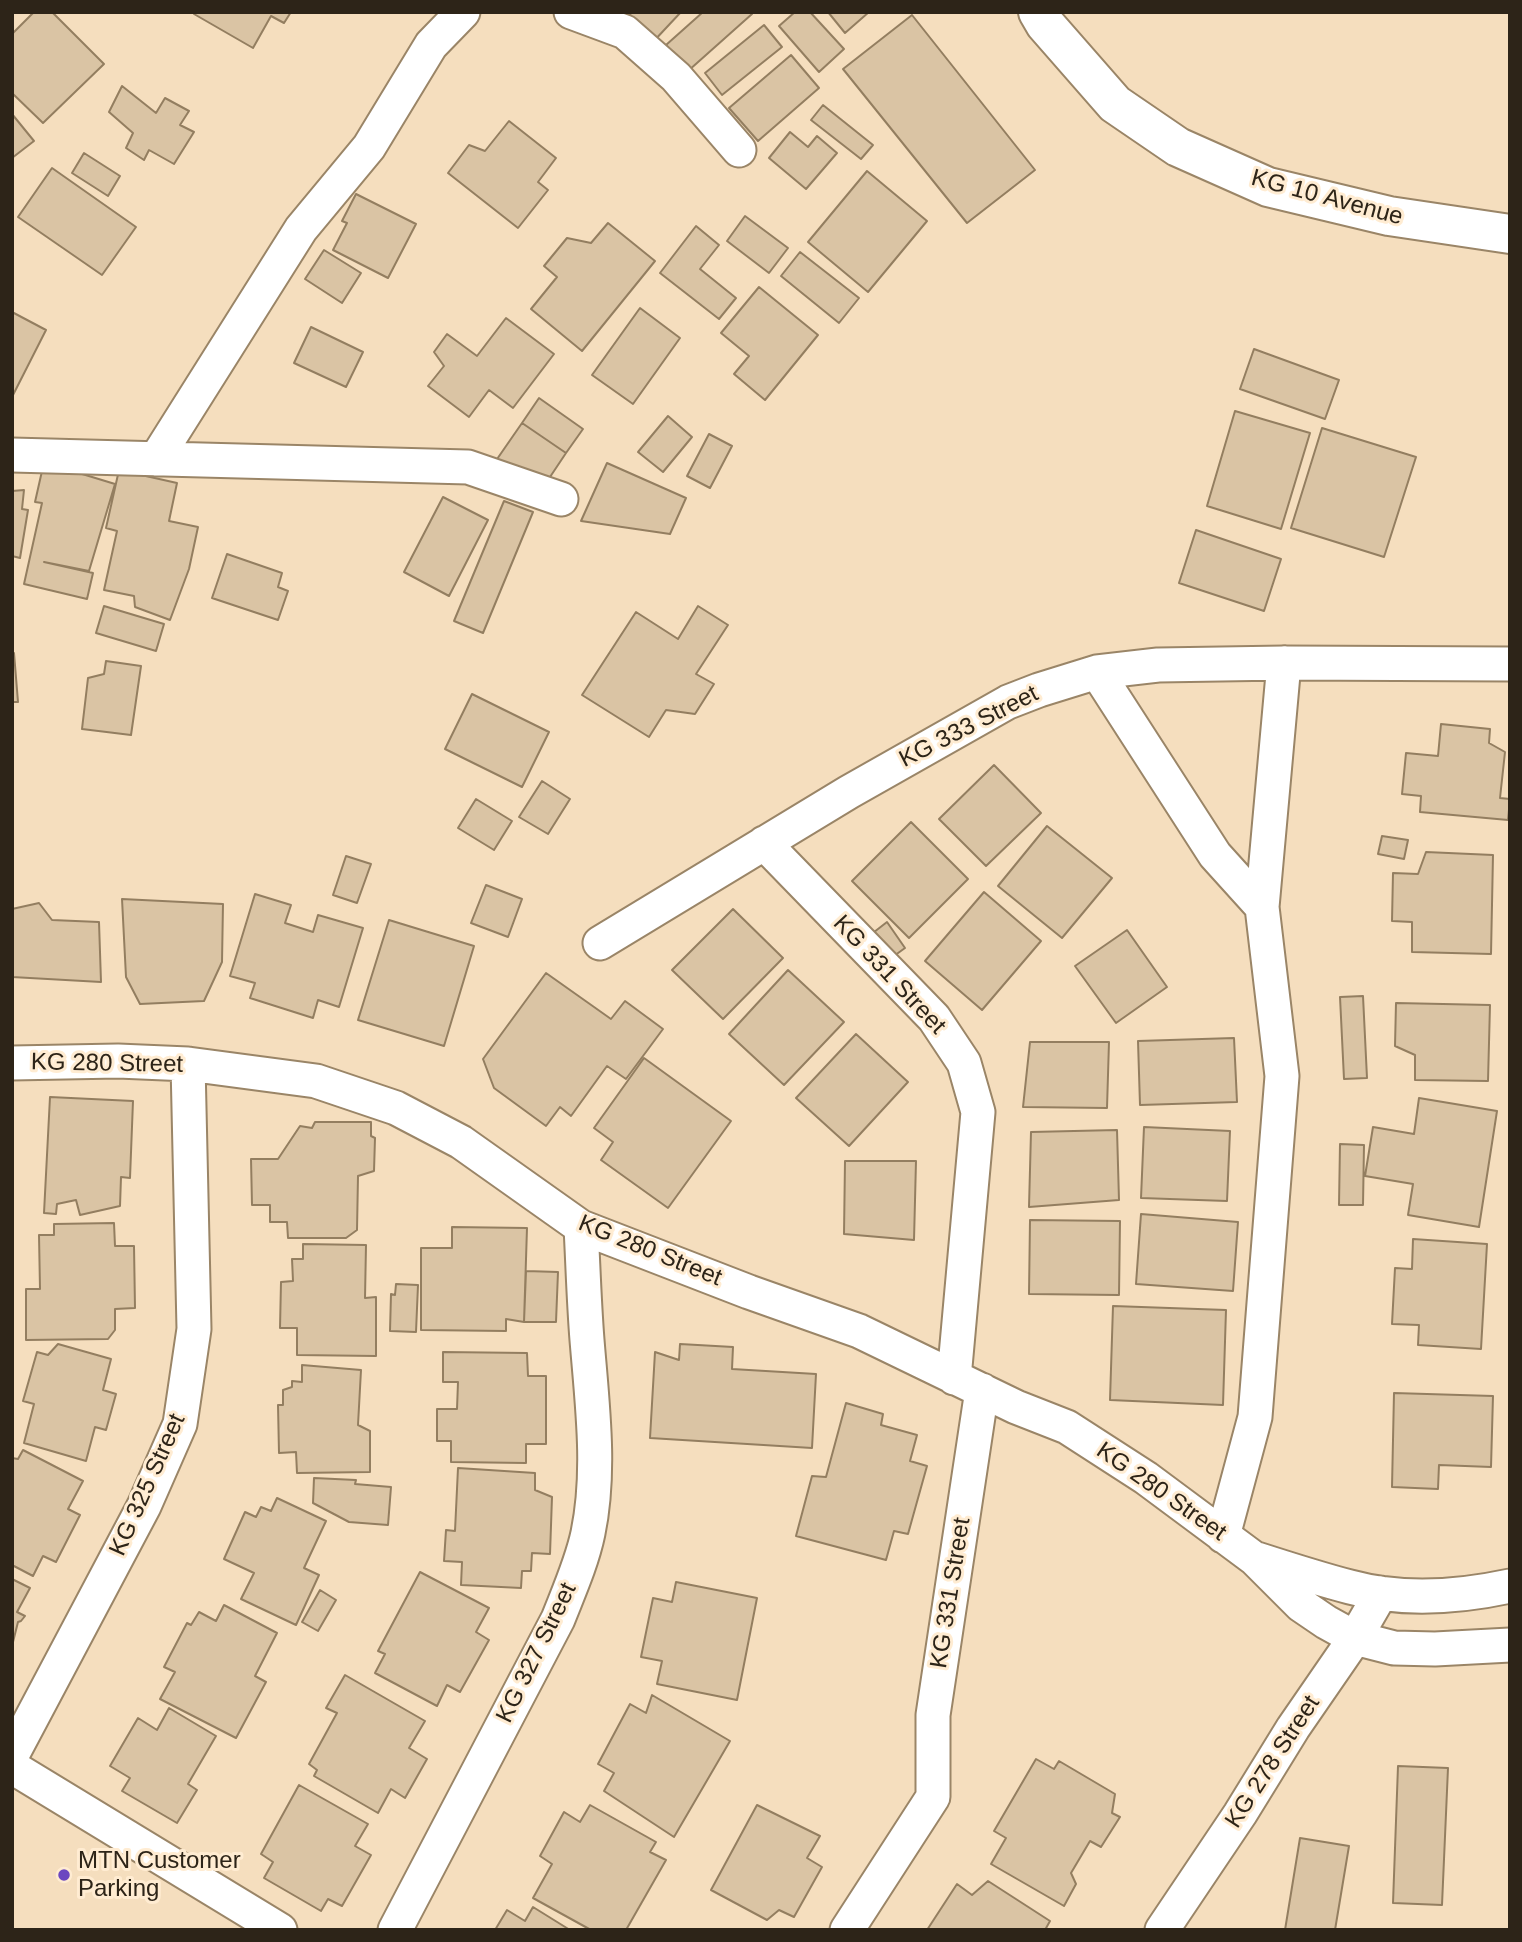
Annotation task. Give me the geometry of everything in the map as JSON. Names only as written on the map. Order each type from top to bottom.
[{"type":"street","points":[[156,459],[301,229],[369,148],[431,44],[463,12]]},
{"type":"street","points":[[571,12],[625,32],[676,78],[739,150]]},
{"type":"street","name":"KG 10 Avenue","points":[[1038,12],[1045,24],[1115,104],[1178,147],[1268,187],[1389,216],[1510,234]]},
{"type":"street","points":[[12,455],[468,467],[561,499]]},
{"type":"street","points":[[1223,1536],[1255,1417],[1282,1076],[1262,907],[1284,663]]},
{"type":"street","name":"KG 333 Street","points":[[600,943],[861,785],[1008,702],[1097,672],[1157,665],[1510,664]]},
{"type":"street","points":[[1097,672],[1215,855],[1262,907]]},
{"type":"street","name":"KG 331 Street","points":[[764,843],[934,1018],[964,1063],[978,1112],[968,1384],[933,1715],[933,1797],[847,1930]]},
{"type":"street","name":"KG 280 Street","points":[[12,1063],[118,1061],[188,1064],[316,1081],[396,1108],[461,1142],[581,1227],[859,1331],[1016,1408],[1067,1427],[1146,1478],[1255,1559],[1301,1605],[1354,1638],[1394,1648],[1510,1645]]},
{"type":"street","name":"KG 325 Street","points":[[12,1755],[144,1506],[180,1424],[194,1329],[188,1064]]},
{"type":"street","name":"KG 327 Street","points":[[395,1930],[558,1619],[577,1572],[588,1532],[593,1487],[594,1423],[581,1227]]},
{"type":"street","name":"KG 280 Street","points":[[1255,1559],[1351,1588],[1381,1593],[1458,1595],[1510,1586]]},
{"type":"street","name":"KG 278 Street","points":[[1162,1930],[1240,1814],[1381,1593]]},
{"type":"street","points":[[12,1768],[280,1930]]},
{"type":"building","points":[[34,12],[52,12],[104,64],[43,123],[12,93],[12,34]]},
{"type":"building","points":[[291,12],[284,23],[271,16],[253,48],[194,14]]},
{"type":"building","points":[[632,12],[681,12],[652,43],[626,19]]},
{"type":"building","points":[[703,12],[752,14],[688,71],[666,45]]},
{"type":"building","points":[[795,12],[810,12],[844,49],[819,72],[779,26]]},
{"type":"building","points":[[828,12],[869,12],[845,33]]},
{"type":"building","points":[[912,15],[1035,170],[967,223],[843,69]]},
{"type":"building","points":[[764,25],[782,47],[722,95],[705,73]]},
{"type":"building","points":[[791,55],[819,88],[758,141],[729,108]]},
{"type":"building","points":[[122,86],[156,113],[165,98],[189,111],[180,125],[194,132],[174,164],[149,150],[144,160],[126,148],[133,133],[109,112]]},
{"type":"building","points":[[823,105],[873,145],[861,159],[811,120]]},
{"type":"building","points":[[12,114],[34,141],[12,158]]},
{"type":"building","points":[[509,121],[556,158],[538,182],[548,190],[518,228],[448,173],[469,145],[485,151]]},
{"type":"building","points":[[790,132],[808,147],[817,136],[837,153],[806,189],[769,158]]},
{"type":"building","points":[[84,153],[120,176],[108,196],[72,173]]},
{"type":"building","points":[[52,168],[136,227],[102,275],[18,217]]},
{"type":"building","points":[[867,171],[927,221],[868,292],[808,242]]},
{"type":"building","points":[[356,194],[416,224],[388,278],[333,250],[347,223],[342,221]]},
{"type":"building","points":[[745,216],[788,248],[769,273],[727,241]]},
{"type":"building","points":[[608,223],[655,261],[582,351],[531,309],[557,277],[544,266],[567,238],[591,243]]},
{"type":"building","points":[[696,226],[719,245],[700,269],[736,298],[719,319],[660,273]]},
{"type":"building","points":[[324,250],[361,273],[342,303],[305,279]]},
{"type":"building","points":[[800,252],[859,298],[839,323],[781,276]]},
{"type":"building","points":[[759,287],[818,335],[765,400],[734,374],[749,356],[721,333]]},
{"type":"building","points":[[640,308],[680,338],[633,404],[592,375]]},
{"type":"building","points":[[12,312],[46,330],[12,397]]},
{"type":"building","points":[[506,318],[554,354],[513,408],[489,390],[469,417],[428,386],[444,366],[434,352],[447,334],[477,356]]},
{"type":"building","points":[[311,327],[363,352],[346,387],[294,363]]},
{"type":"building","points":[[1254,349],[1339,380],[1325,419],[1240,389]]},
{"type":"building","points":[[539,398],[583,429],[566,453],[522,423]]},
{"type":"building","points":[[1235,411],[1310,433],[1281,529],[1207,506]]},
{"type":"building","points":[[668,416],[692,437],[663,472],[638,452]]},
{"type":"building","points":[[522,423],[566,453],[546,483],[495,462]]},
{"type":"building","points":[[1322,428],[1416,457],[1384,557],[1291,528]]},
{"type":"building","points":[[709,434],[732,446],[710,488],[687,476]]},
{"type":"building","points":[[607,463],[686,498],[670,534],[581,521]]},
{"type":"building","points":[[56,466],[115,484],[89,571],[44,562],[93,573],[87,599],[24,584],[42,503],[35,502],[42,471]]},
{"type":"building","points":[[119,470],[177,483],[169,521],[198,527],[189,569],[170,620],[135,607],[134,596],[104,590],[117,531],[106,528]]},
{"type":"building","points":[[24,490],[22,509],[28,510],[20,558],[12,556],[12,491]]},
{"type":"building","points":[[443,497],[488,520],[449,596],[404,572]]},
{"type":"building","points":[[504,501],[533,512],[483,633],[454,621]]},
{"type":"building","points":[[1196,530],[1281,559],[1264,611],[1179,583]]},
{"type":"building","points":[[227,554],[282,573],[278,587],[288,591],[278,620],[212,598]]},
{"type":"building","points":[[104,606],[164,624],[156,651],[96,633]]},
{"type":"building","points":[[698,606],[728,625],[696,674],[714,684],[695,714],[666,710],[649,737],[582,695],[636,612],[678,639]]},
{"type":"building","points":[[14,653],[18,702],[12,702]]},
{"type":"building","points":[[106,661],[141,666],[131,735],[82,729],[88,678],[104,674]]},
{"type":"building","points":[[472,694],[549,732],[522,787],[445,749]]},
{"type":"building","points":[[1441,724],[1490,729],[1489,743],[1505,752],[1500,798],[1510,799],[1508,820],[1420,812],[1421,796],[1402,794],[1406,753],[1438,756]]},
{"type":"building","points":[[994,765],[1041,813],[986,866],[939,819]]},
{"type":"building","points":[[542,781],[570,799],[548,834],[519,817]]},
{"type":"building","points":[[476,799],[512,821],[494,850],[458,828]]},
{"type":"building","points":[[911,822],[968,879],[909,938],[852,881]]},
{"type":"building","points":[[1047,826],[1112,878],[1062,938],[998,886]]},
{"type":"building","points":[[1382,836],[1408,840],[1404,859],[1378,854]]},
{"type":"building","points":[[1426,852],[1493,855],[1491,954],[1412,952],[1412,922],[1392,921],[1393,873],[1418,874]]},
{"type":"building","points":[[346,856],[371,864],[357,903],[333,895]]},
{"type":"building","points":[[486,885],[522,899],[508,937],[471,923]]},
{"type":"building","points":[[984,892],[1041,941],[982,1010],[925,961]]},
{"type":"building","points":[[255,894],[291,905],[285,923],[313,932],[318,915],[363,928],[339,1007],[318,1000],[313,1018],[250,998],[255,983],[230,976]]},
{"type":"building","points":[[122,899],[223,904],[222,962],[204,1001],[140,1004],[126,977]]},
{"type":"building","points":[[39,903],[52,920],[99,922],[101,982],[12,977],[12,909]]},
{"type":"building","points":[[733,909],[783,958],[723,1019],[672,970]]},
{"type":"building","points":[[389,920],[474,946],[444,1046],[358,1020]]},
{"type":"building","points":[[887,922],[905,948],[887,961],[869,936]]},
{"type":"building","points":[[1127,930],[1167,987],[1116,1023],[1075,966]]},
{"type":"building","points":[[788,970],[844,1022],[784,1085],[729,1034]]},
{"type":"building","points":[[546,973],[611,1019],[625,1001],[663,1029],[626,1079],[607,1066],[571,1116],[560,1107],[546,1126],[494,1088],[483,1059]]},
{"type":"building","points":[[1363,996],[1367,1078],[1344,1079],[1340,997]]},
{"type":"building","points":[[1396,1003],[1490,1005],[1488,1081],[1415,1080],[1415,1055],[1395,1046]]},
{"type":"building","points":[[856,1034],[908,1082],[849,1146],[796,1098]]},
{"type":"building","points":[[1234,1038],[1237,1102],[1140,1105],[1138,1041]]},
{"type":"building","points":[[1030,1042],[1109,1042],[1107,1108],[1023,1107]]},
{"type":"building","points":[[644,1058],[731,1121],[668,1208],[601,1160],[613,1142],[594,1128]]},
{"type":"building","points":[[50,1097],[133,1101],[130,1178],[121,1177],[120,1206],[80,1215],[76,1200],[57,1204],[56,1214],[44,1213]]},
{"type":"building","points":[[1419,1098],[1497,1111],[1479,1227],[1408,1215],[1413,1184],[1365,1176],[1373,1127],[1414,1134]]},
{"type":"building","points":[[315,1122],[371,1122],[371,1136],[375,1138],[374,1171],[358,1176],[357,1230],[346,1238],[288,1238],[287,1222],[270,1222],[270,1205],[252,1205],[251,1159],[278,1159],[300,1126],[312,1128]]},
{"type":"building","points":[[1144,1127],[1230,1131],[1227,1201],[1141,1198]]},
{"type":"building","points":[[1117,1130],[1119,1200],[1029,1207],[1031,1132]]},
{"type":"building","points":[[1340,1144],[1364,1145],[1363,1205],[1339,1205]]},
{"type":"building","points":[[845,1161],[916,1161],[914,1240],[844,1234]]},
{"type":"building","points":[[1141,1214],[1238,1222],[1233,1291],[1136,1284]]},
{"type":"building","points":[[1030,1220],[1120,1221],[1119,1295],[1029,1294]]},
{"type":"building","points":[[114,1223],[115,1246],[134,1246],[135,1308],[115,1309],[115,1330],[108,1339],[26,1340],[26,1289],[40,1289],[39,1235],[54,1235],[54,1224]]},
{"type":"building","points":[[452,1227],[527,1228],[524,1322],[506,1319],[506,1331],[421,1330],[421,1248],[452,1248]]},
{"type":"building","points":[[1413,1239],[1487,1244],[1481,1349],[1418,1345],[1419,1325],[1392,1324],[1395,1268],[1412,1269]]},
{"type":"building","points":[[303,1244],[366,1245],[365,1298],[376,1297],[376,1356],[297,1355],[297,1328],[280,1328],[281,1282],[293,1281],[292,1259],[303,1259]]},
{"type":"building","points":[[526,1271],[558,1272],[556,1322],[524,1322]]},
{"type":"building","points":[[396,1284],[418,1285],[416,1332],[390,1331],[391,1294],[395,1295]]},
{"type":"building","points":[[1113,1306],[1226,1310],[1223,1405],[1110,1400]]},
{"type":"building","points":[[58,1344],[111,1359],[103,1390],[116,1394],[106,1430],[95,1427],[86,1461],[24,1443],[34,1404],[23,1401],[37,1352],[48,1355]]},
{"type":"building","points":[[680,1344],[733,1347],[732,1369],[816,1374],[812,1448],[650,1438],[655,1352],[679,1360]]},
{"type":"building","points":[[443,1352],[527,1353],[528,1376],[546,1376],[546,1444],[526,1444],[526,1463],[451,1462],[451,1441],[437,1441],[437,1409],[457,1409],[458,1382],[443,1382]]},
{"type":"building","points":[[302,1365],[361,1370],[358,1425],[370,1431],[370,1472],[297,1473],[296,1452],[279,1453],[278,1405],[283,1405],[283,1390],[292,1387],[292,1381],[302,1382]]},
{"type":"building","points":[[1394,1393],[1493,1396],[1491,1467],[1439,1465],[1438,1489],[1392,1487]]},
{"type":"building","points":[[846,1403],[883,1414],[881,1425],[917,1435],[910,1461],[927,1466],[908,1534],[894,1531],[886,1560],[796,1536],[812,1476],[826,1477]]},
{"type":"building","points":[[23,1450],[83,1481],[68,1509],[80,1515],[56,1562],[43,1556],[33,1576],[12,1565],[12,1458],[18,1459]]},
{"type":"building","points":[[458,1468],[535,1473],[535,1490],[552,1497],[550,1554],[532,1553],[531,1571],[522,1571],[521,1588],[461,1585],[462,1562],[444,1561],[446,1530],[455,1531]]},
{"type":"building","points":[[314,1478],[356,1480],[355,1484],[391,1487],[388,1525],[349,1522],[313,1503]]},
{"type":"building","points":[[277,1498],[326,1521],[304,1568],[319,1575],[296,1625],[241,1599],[254,1573],[224,1559],[245,1512],[256,1517],[261,1507],[271,1511]]},
{"type":"building","points":[[420,1572],[489,1608],[476,1632],[489,1640],[460,1692],[447,1685],[437,1706],[375,1673],[385,1654],[378,1651]]},
{"type":"building","points":[[12,1579],[30,1588],[17,1612],[25,1616],[18,1622],[12,1646]]},
{"type":"building","points":[[676,1582],[757,1598],[737,1700],[657,1684],[662,1661],[641,1657],[653,1598],[672,1602]]},
{"type":"building","points":[[320,1590],[336,1600],[318,1631],[302,1622]]},
{"type":"building","points":[[224,1605],[277,1633],[255,1676],[266,1682],[236,1738],[160,1699],[175,1672],[164,1667],[187,1623],[191,1625],[199,1612],[216,1621]]},
{"type":"building","points":[[345,1675],[425,1721],[409,1748],[427,1759],[405,1798],[391,1789],[378,1813],[314,1776],[317,1770],[309,1764],[337,1713],[326,1708]]},
{"type":"building","points":[[652,1695],[730,1741],[674,1837],[604,1791],[614,1773],[598,1764],[630,1704],[646,1713]]},
{"type":"building","points":[[169,1708],[216,1736],[188,1784],[197,1790],[177,1823],[122,1791],[130,1778],[110,1766],[138,1718],[157,1730]]},
{"type":"building","points":[[1036,1759],[1054,1769],[1059,1761],[1115,1794],[1112,1813],[1120,1817],[1101,1847],[1090,1841],[1071,1873],[1076,1884],[1064,1906],[991,1864],[1006,1838],[994,1831]]},
{"type":"building","points":[[1398,1766],[1448,1768],[1442,1905],[1393,1903]]},
{"type":"building","points":[[299,1785],[368,1824],[355,1846],[371,1855],[342,1906],[328,1899],[321,1911],[264,1878],[273,1862],[261,1854]]},
{"type":"building","points":[[590,1805],[656,1842],[650,1852],[666,1860],[626,1930],[591,1930],[533,1898],[552,1864],[540,1856],[564,1812],[580,1822]]},
{"type":"building","points":[[757,1805],[820,1836],[807,1858],[822,1867],[794,1917],[779,1910],[767,1920],[711,1890]]},
{"type":"building","points":[[1300,1838],[1349,1846],[1335,1930],[1285,1930]]},
{"type":"building","points":[[988,1881],[1050,1921],[1045,1930],[927,1930],[957,1884],[972,1895]]},
{"type":"building","points":[[533,1907],[570,1930],[495,1930],[507,1910],[525,1921]]},
{"type":"place","name":"MTN Customer Parking","points":[[64,1875]]}]
